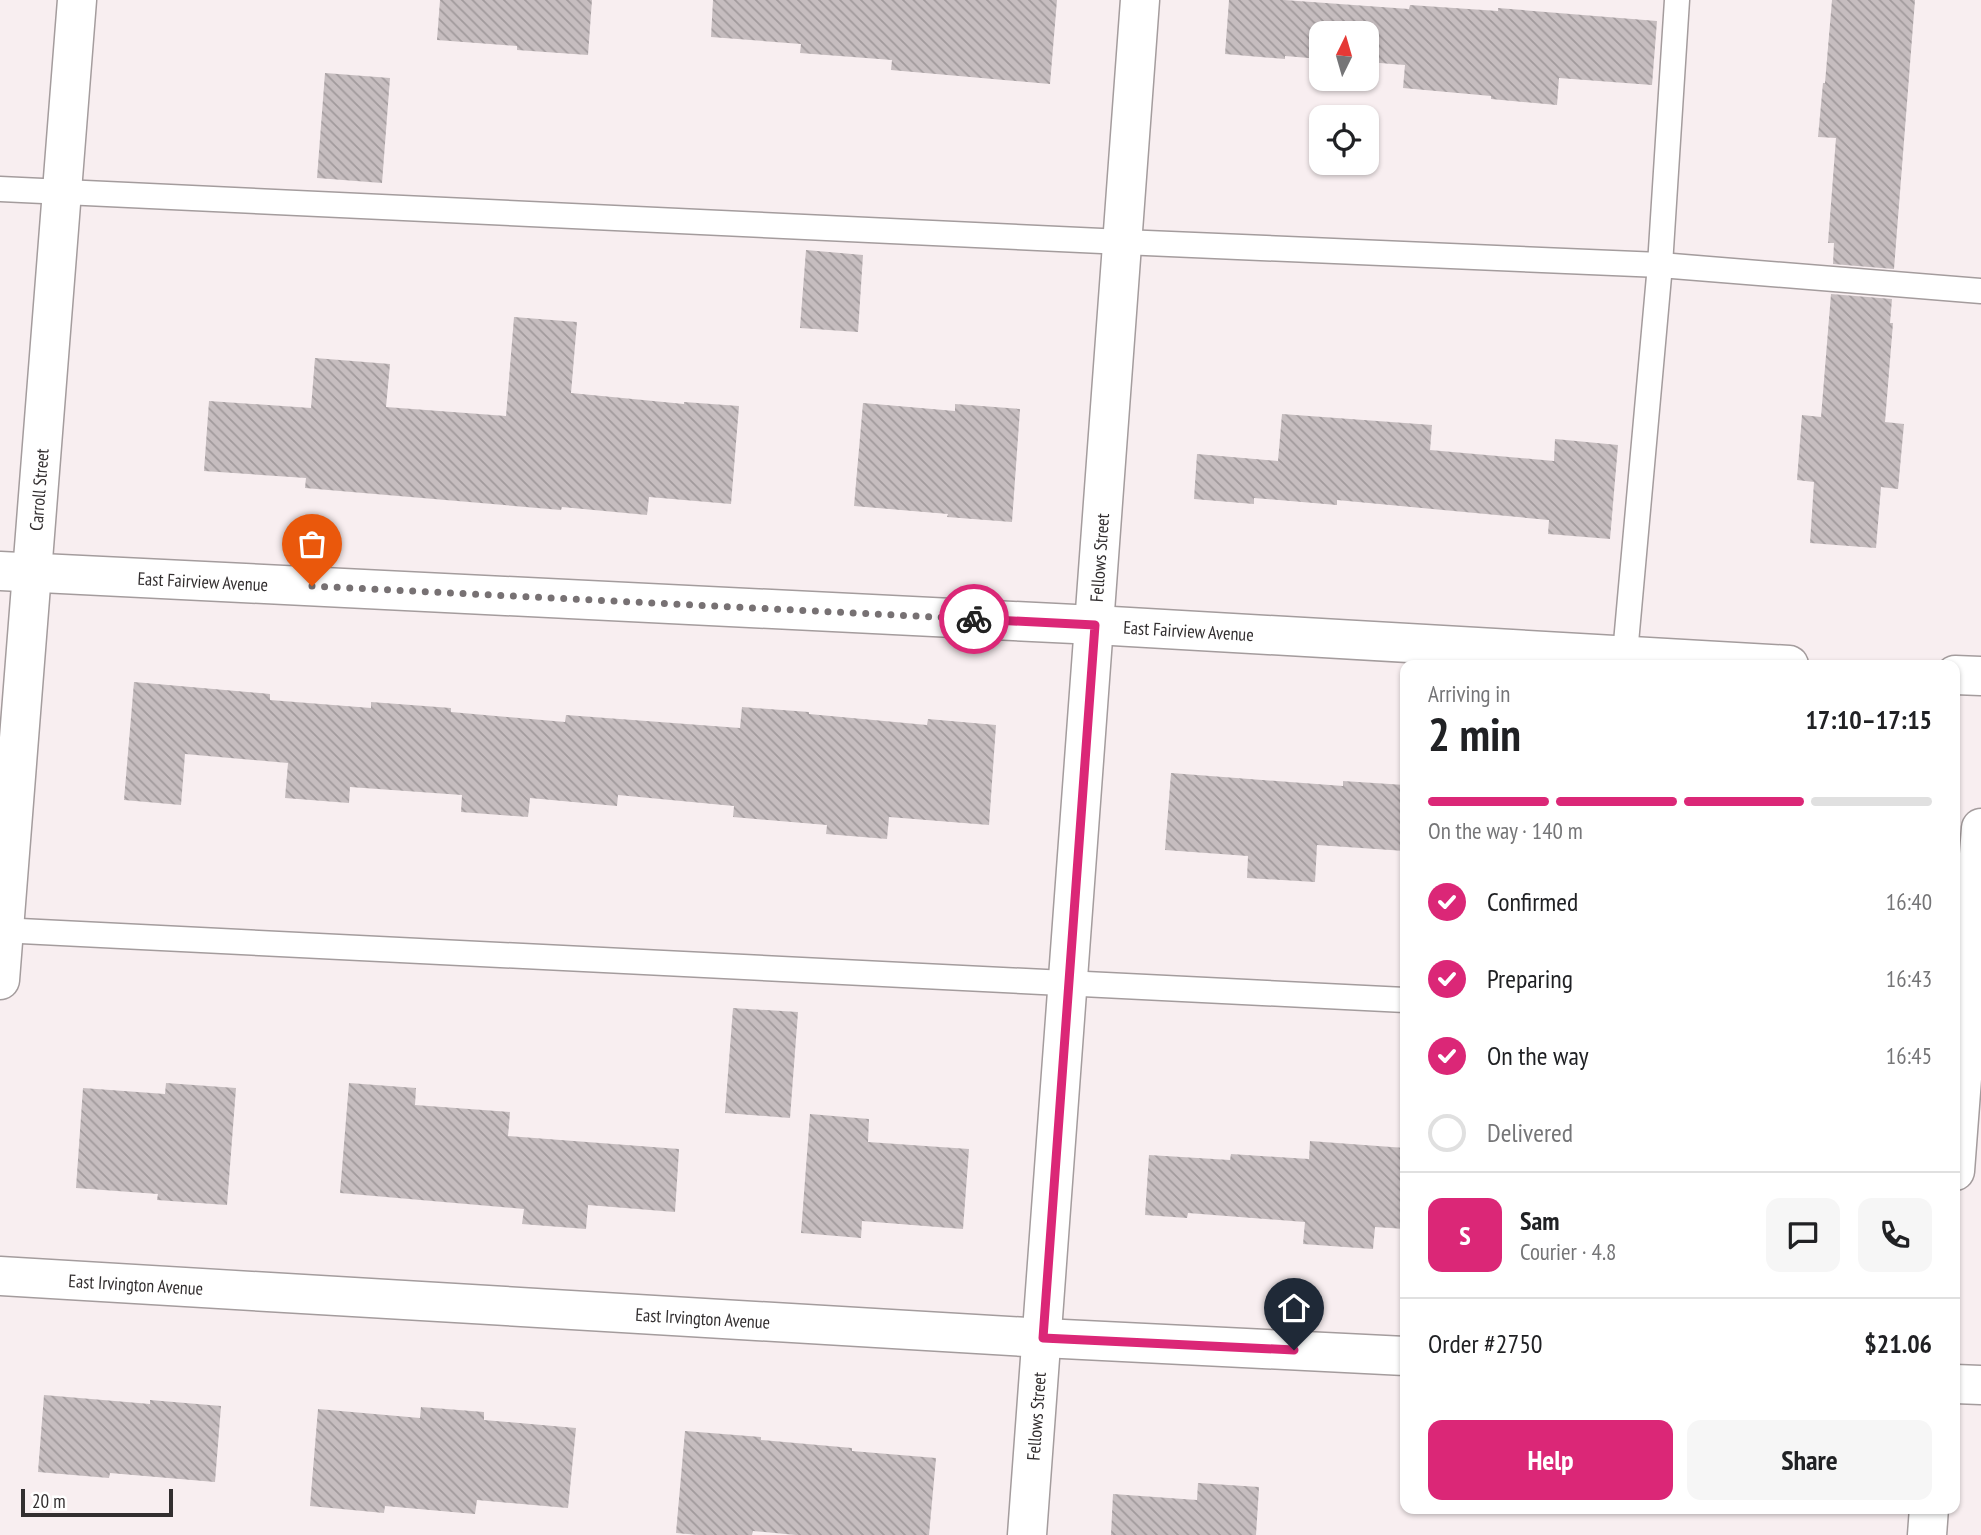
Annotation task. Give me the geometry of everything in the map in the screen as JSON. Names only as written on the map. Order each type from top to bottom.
[{"type":"street","name":"Carroll Street","points":[[0,980],[16,572],[63,193],[76,0]]},
{"type":"street","name":"Fellows Street","points":[[1027,1535],[1140,0]]},
{"type":"street","name":"East Fairview Avenue","points":[[16,572],[1095,625],[1625,660]]},
{"type":"street","points":[[1960,674],[1981,676]]},
{"type":"street","points":[[1960,1114],[1981,828]]},
{"type":"street","name":"East Irvington Avenue","points":[[0,1276],[1043,1338],[1400,1356]]},
{"type":"street","points":[[1960,1384],[1981,1385]]},
{"type":"street","points":[[1927,1535],[1929,1514]]},
{"type":"lane","points":[[1625,660],[1660,265],[1677,0]]},
{"type":"lane","points":[[0,189],[1123,243],[1660,265],[1981,291]]},
{"type":"lane","points":[[2,930],[1400,1000]]},
{"type":"building","points":[[440,0],[592,0],[588,55],[437,40]]},
{"type":"building","points":[[713,0],[1057,0],[1050,84],[891,70],[892,60],[800,53],[801,44],[711,37]]},
{"type":"building","points":[[1229,0],[1284,0],[1409,9],[1410,5],[1498,11],[1498,8],[1657,21],[1652,85],[1559,78],[1557,105],[1403,88],[1405,65],[1379,63],[1379,21],[1309,21],[1309,58],[1285,56],[1285,59],[1225,54]]},
{"type":"building","points":[[1832,0],[1915,0],[1894,269],[1833,264],[1834,243],[1828,243],[1836,138],[1818,137]]},
{"type":"building","points":[[325,73],[390,78],[382,183],[317,178]]},
{"type":"building","points":[[806,250],[863,255],[858,332],[800,328]]},
{"type":"building","points":[[1831,294],[1892,299],[1890,323],[1893,323],[1885,422],[1904,424],[1898,489],[1881,487],[1876,548],[1810,543],[1814,482],[1797,480],[1802,415],[1821,417]]},
{"type":"building","points":[[514,317],[577,322],[571,393],[684,404],[739,406],[731,504],[649,497],[647,515],[562,507],[561,510],[305,488],[306,478],[204,471],[209,401],[311,408],[315,358],[390,364],[386,407],[506,416]]},
{"type":"building","points":[[863,403],[955,411],[955,404],[1020,409],[1012,522],[854,506]]},
{"type":"building","points":[[1282,414],[1432,425],[1430,450],[1554,461],[1555,439],[1618,445],[1610,539],[1548,534],[1549,520],[1337,500],[1337,505],[1254,498],[1254,504],[1194,499],[1197,454],[1278,461]]},
{"type":"building","points":[[134,682],[270,694],[270,700],[371,708],[371,702],[451,708],[451,712],[565,722],[566,715],[740,728],[742,707],[927,725],[928,719],[996,725],[989,825],[889,817],[887,839],[826,834],[827,825],[733,817],[734,806],[618,795],[617,806],[530,798],[528,817],[461,812],[462,795],[350,787],[349,803],[285,798],[288,763],[185,754],[181,805],[124,800]]},
{"type":"building","points":[[1171,773],[1343,786],[1343,781],[1400,785],[1400,851],[1317,845],[1315,882],[1247,878],[1248,856],[1165,850]]},
{"type":"building","points":[[733,1008],[798,1012],[790,1118],[725,1113]]},
{"type":"building","points":[[166,1083],[236,1088],[227,1205],[157,1200],[158,1194],[76,1188],[83,1088],[165,1094]]},
{"type":"building","points":[[349,1083],[416,1088],[415,1105],[510,1112],[508,1136],[679,1149],[675,1212],[588,1205],[586,1229],[522,1224],[524,1209],[340,1193]]},
{"type":"building","points":[[810,1114],[869,1119],[868,1142],[969,1149],[963,1229],[862,1221],[861,1238],[801,1233]]},
{"type":"building","points":[[1310,1141],[1400,1148],[1400,1229],[1375,1227],[1373,1249],[1303,1244],[1305,1222],[1188,1213],[1187,1218],[1145,1215],[1149,1155],[1230,1160],[1231,1154],[1309,1159]]},
{"type":"building","points":[[44,1395],[150,1404],[150,1400],[221,1406],[215,1482],[110,1473],[109,1478],[38,1472]]},
{"type":"building","points":[[421,1407],[484,1412],[484,1420],[576,1428],[568,1508],[477,1500],[475,1514],[385,1506],[384,1513],[310,1506],[318,1409],[420,1418]]},
{"type":"building","points":[[685,1431],[761,1437],[761,1440],[852,1448],[852,1451],[936,1458],[929,1535],[796,1535],[753,1531],[752,1535],[676,1533]]},
{"type":"building","points":[[1198,1483],[1259,1487],[1256,1535],[1111,1535],[1113,1494],[1197,1500]]},
{"type":"way so far","points":[[312,586],[974,619]]},
{"type":"route","points":[[974,619],[1095,625],[1043,1338],[1294,1350]]}]
